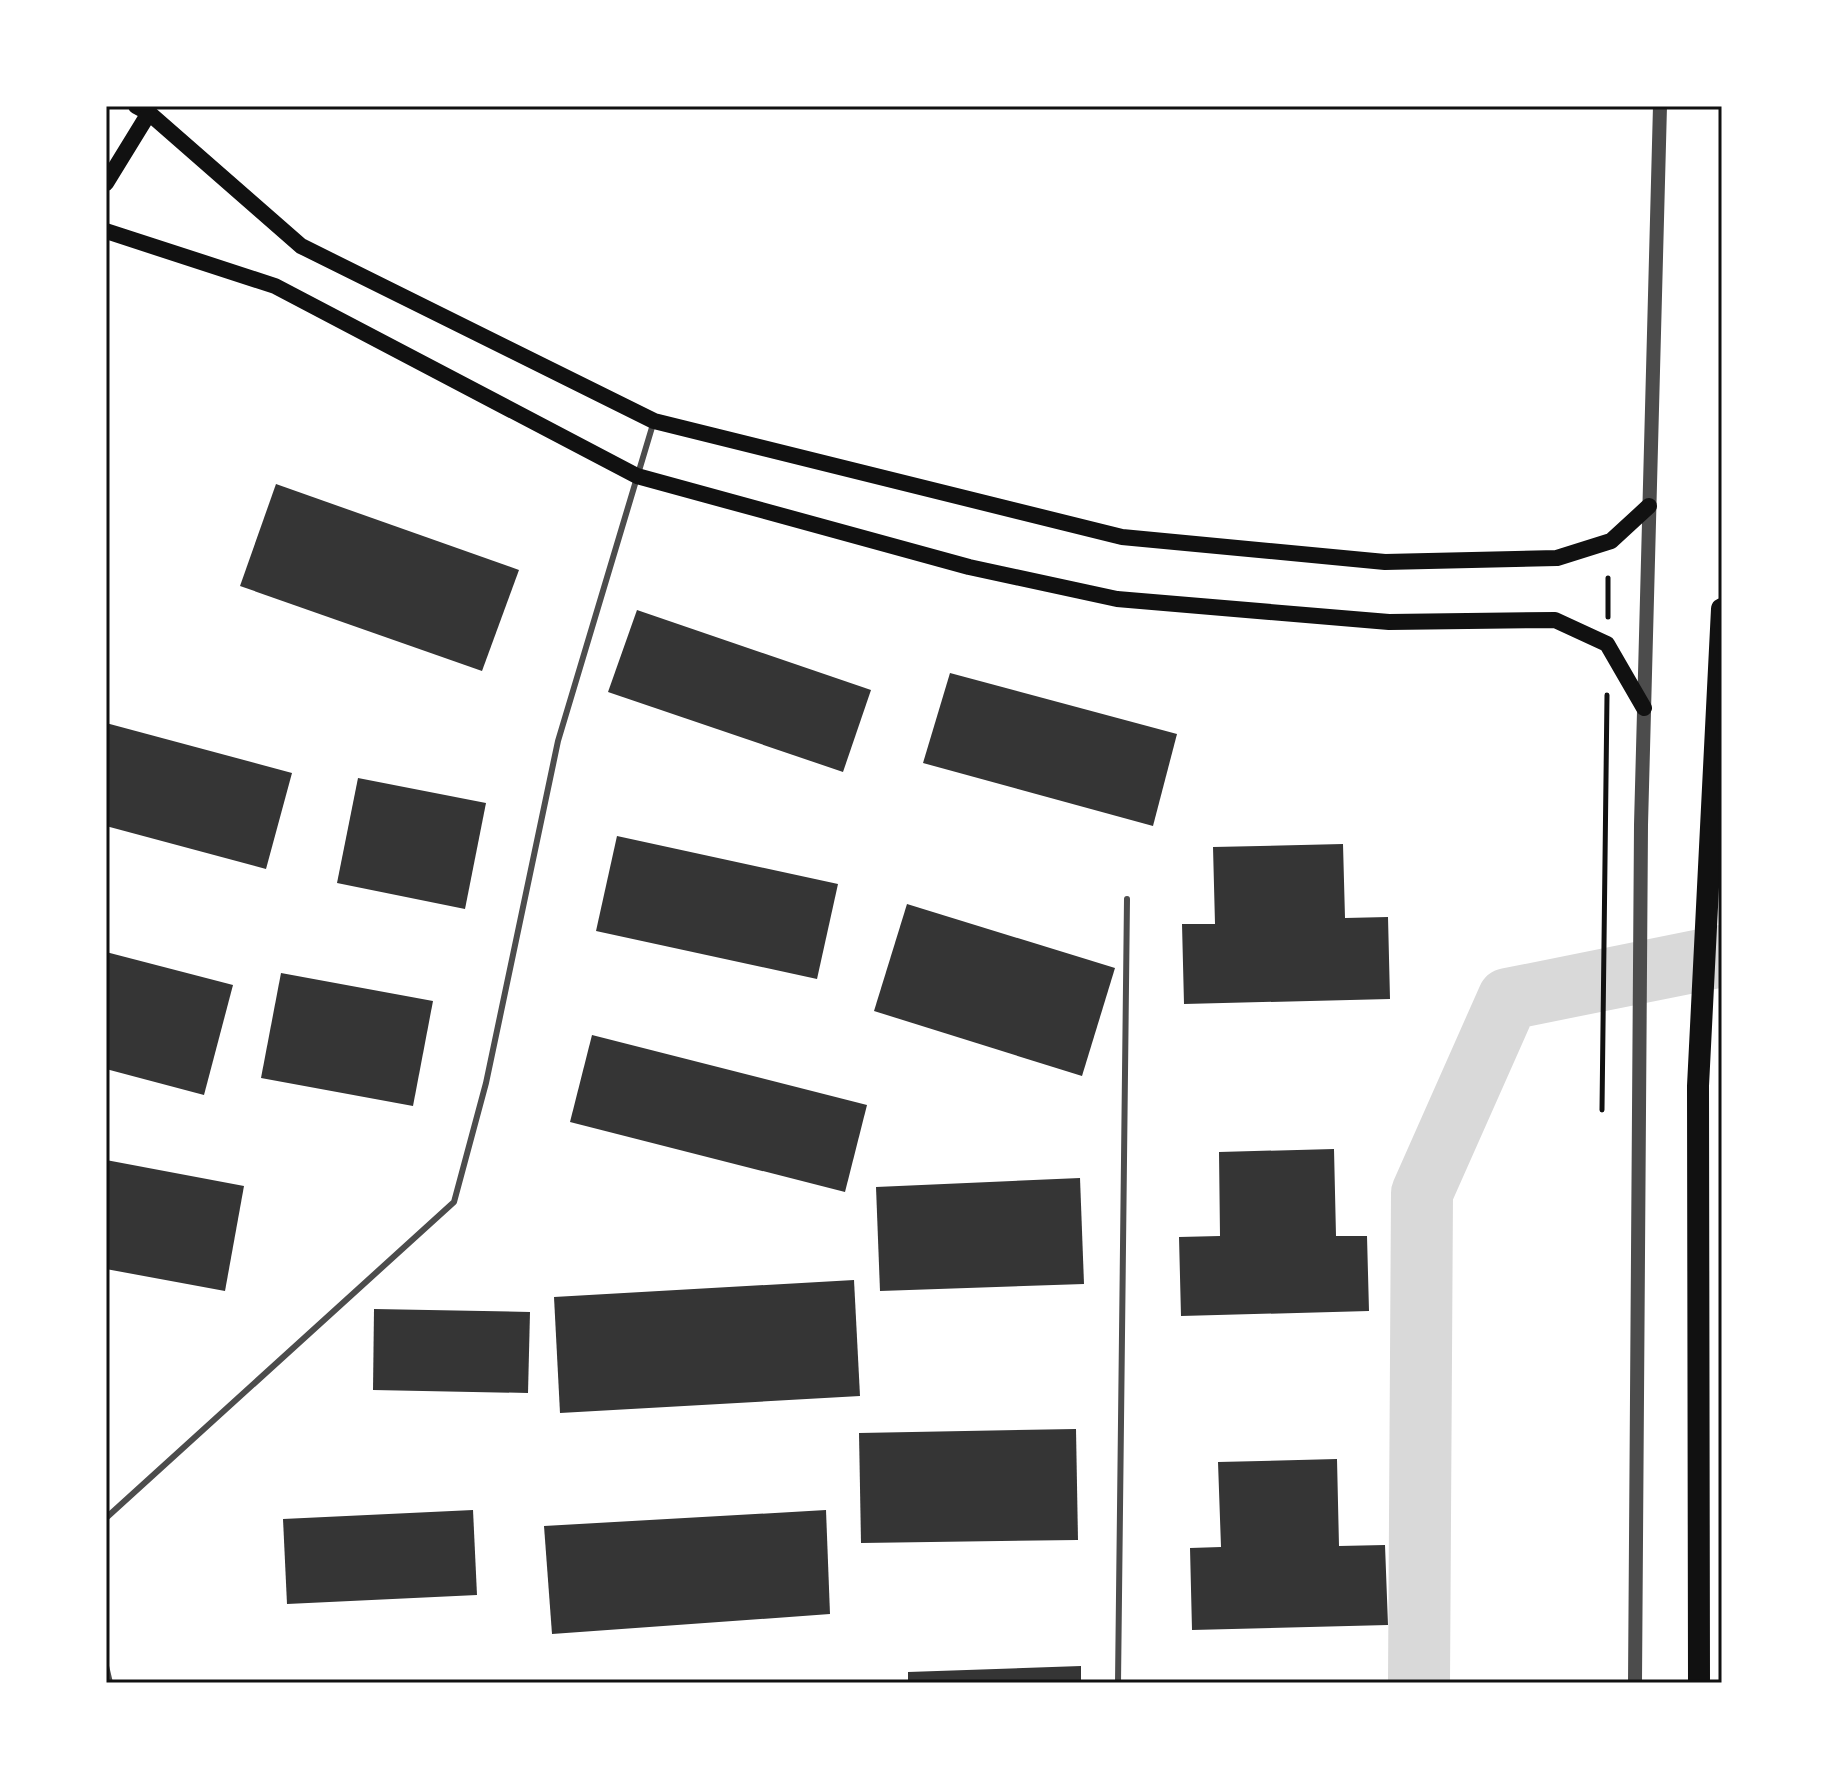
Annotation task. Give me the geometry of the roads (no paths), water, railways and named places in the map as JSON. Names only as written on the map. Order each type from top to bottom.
[{"type":"highway","points":[[1699,1683],[1698,1086],[1722,609]]},
{"type":"main road","points":[[106,183],[146,108],[301,246],[654,421],[1122,537],[1385,562],[1557,558],[1611,541],[1649,506]]},
{"type":"main road","points":[[106,231],[275,286],[637,476],[969,567],[1117,599],[1389,622],[1555,620],[1607,644],[1644,708]]},
{"type":"street","points":[[1635,1683],[1641,842],[1660,106]]},
{"type":"lane","points":[[106,1518],[454,1202],[486,1083],[558,741],[654,421]]},
{"type":"lane","points":[[1118,1683],[1127,899]]},
{"type":"lane","points":[[106,1666],[110,1683]]},
{"type":"waterway","points":[[1419,1683],[1422,1193],[1508,999],[1722,956]]}]
